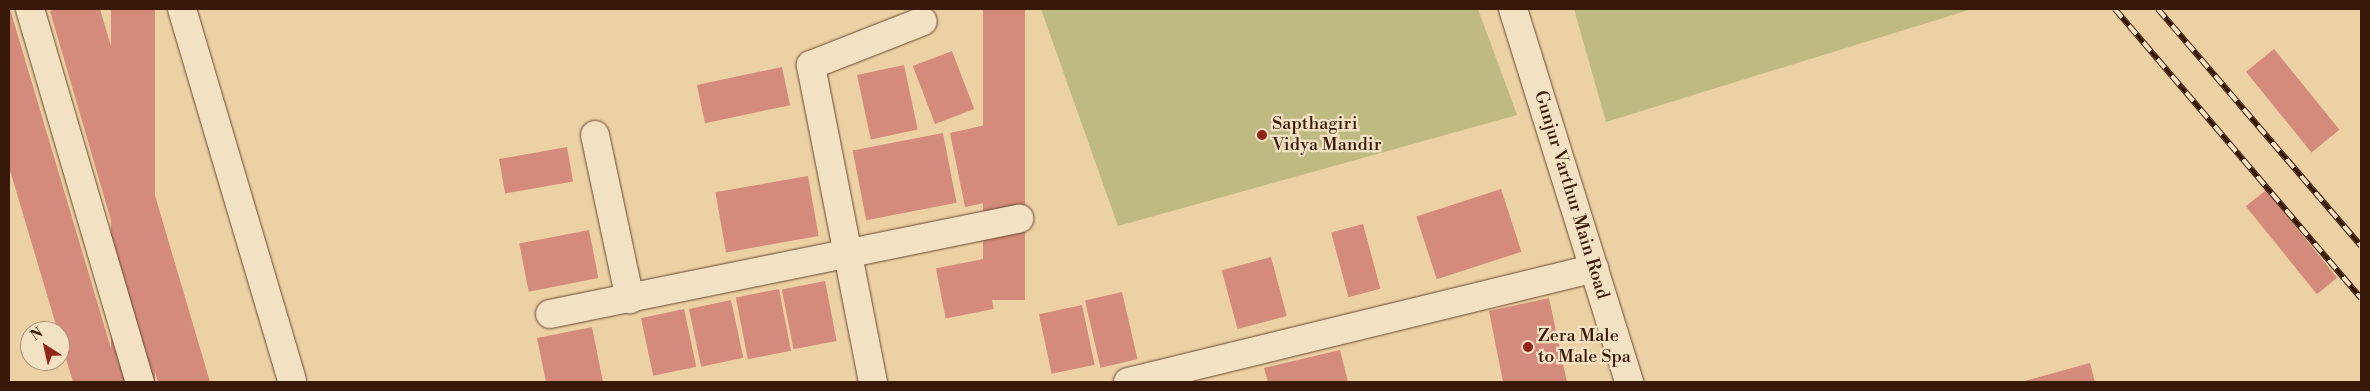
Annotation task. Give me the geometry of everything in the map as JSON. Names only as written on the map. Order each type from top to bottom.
[{"type":"street","points":[[30,9],[140,382]]},
{"type":"street","points":[[182,9],[292,380]]},
{"type":"street","name":"Gunjur Varthur Main Road","points":[[1512,9],[1628,382]]},
{"type":"street","points":[[873,382],[811,65],[923,21]]},
{"type":"street","points":[[595,135],[630,298]]},
{"type":"street","points":[[550,314],[1019,219]]},
{"type":"street","points":[[1128,382],[1594,268]]},
{"type":"shaded area","name":"Sapthagiri Vidya Mandir","points":[[1041,9],[1478,9],[1517,115],[1118,226]]},
{"type":"shaded area","points":[[1574,9],[1972,9],[1606,122]]},
{"type":"building","points":[[10,9],[121,382],[73,382],[70,371],[70,321],[55,321],[9,167]]},
{"type":"building","points":[[56,9],[100,9],[210,382],[158,382],[50,11]]},
{"type":"building","points":[[111,9],[155,9],[155,382],[111,382]]},
{"type":"building","points":[[983,9],[1025,9],[1025,300],[983,300]]},
{"type":"building","points":[[2274,49],[2339,130],[2311,152],[2246,72]]},
{"type":"building","points":[[952,51],[974,109],[935,124],[913,66]]},
{"type":"building","points":[[904,65],[918,130],[871,140],[857,75]]},
{"type":"building","points":[[782,67],[790,105],[705,123],[697,85]]},
{"type":"building","points":[[990,124],[994,141],[1001,140],[1018,196],[965,207],[950,133]]},
{"type":"building","points":[[943,133],[957,203],[866,220],[853,151]]},
{"type":"building","points":[[567,147],[573,181],[505,193],[499,159]]},
{"type":"building","points":[[808,176],[819,236],[726,252],[715,192]]},
{"type":"building","points":[[1501,189],[1521,252],[1437,279],[1416,217]]},
{"type":"building","points":[[2266,190],[2337,278],[2317,294],[2246,206]]},
{"type":"building","points":[[1363,224],[1380,289],[1348,297],[1331,233]]},
{"type":"building","points":[[589,230],[598,278],[529,292],[519,244]]},
{"type":"building","points":[[1271,257],[1287,316],[1238,329],[1222,270]]},
{"type":"building","points":[[984,259],[994,309],[946,318],[936,268]]},
{"type":"building","points":[[825,281],[837,341],[793,349],[782,289]]},
{"type":"building","points":[[779,289],[791,351],[748,359],[736,297]]},
{"type":"building","points":[[1122,292],[1138,359],[1100,368],[1085,301]]},
{"type":"building","name":"Zera Male to Male Spa","points":[[1549,298],[1567,382],[1503,382],[1489,311]]},
{"type":"building","points":[[731,300],[743,358],[701,367],[689,309]]},
{"type":"building","points":[[1082,305],[1095,365],[1052,374],[1039,314]]},
{"type":"building","points":[[684,309],[696,367],[653,376],[641,318]]},
{"type":"building","points":[[592,327],[603,382],[546,382],[537,338]]},
{"type":"building","points":[[1340,350],[1348,382],[1268,382],[1264,368]]},
{"type":"building","points":[[2090,363],[2095,382],[2021,382]]},
{"type":"railway","points":[[2115,9],[2361,298]]},
{"type":"railway","points":[[2158,9],[2361,246]]},
{"type":"place","name":"Sapthagiri Vidya Mandir","points":[[1262,135]]},
{"type":"place","name":"Zera Male to Male Spa","points":[[1528,347]]}]
